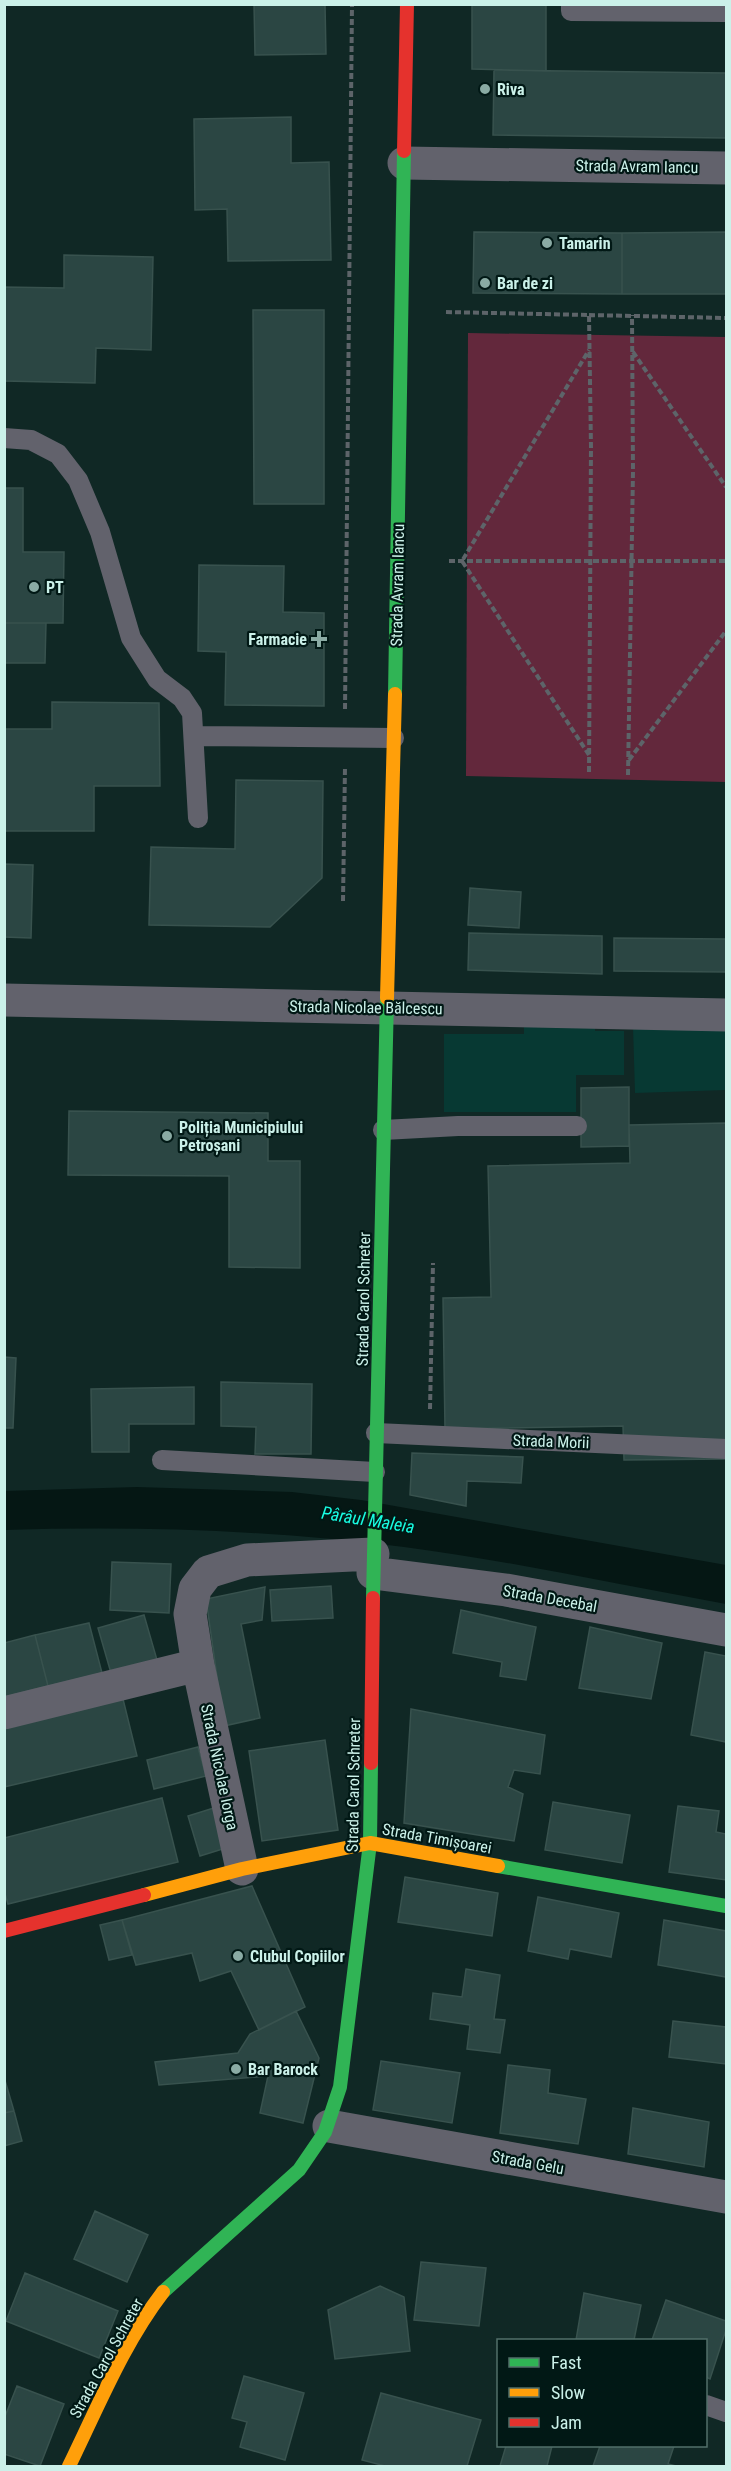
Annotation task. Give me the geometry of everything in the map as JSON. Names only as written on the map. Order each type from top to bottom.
[{"type":"street","name":"Strada Avram Iancu","points":[[386,1006],[394,738],[407,4]]},
{"type":"street","name":"Strada Avram Iancu","points":[[404,163],[726,168]]},
{"type":"street","name":"Strada Nicolae Bălcescu","points":[[4,1000],[386,1006],[726,1015]]},
{"type":"street","name":"Strada Carol Schreter","points":[[69,2466],[123,2355],[147,2314],[165,2289],[299,2170],[316,2151],[329,2126],[340,2087],[370,1843],[373,1563],[386,1006]]},
{"type":"street","name":"Strada Nicolae Iorga","points":[[243,1869],[198,1665],[190,1614],[195,1589],[208,1572],[247,1560],[373,1563]]},
{"type":"street","name":"Strada Decebal","points":[[373,1563],[726,1630]]},
{"type":"street","points":[[4,1713],[198,1665]]},
{"type":"street","name":"Strada Timișoarei","points":[[4,1931],[243,1869],[370,1843],[726,1906]]},
{"type":"street","name":"Strada Gelu","points":[[329,2126],[726,2197]]},
{"type":"lane","points":[[571,4],[571,11],[726,12]]},
{"type":"lane","points":[[4,438],[31,440],[58,454],[78,480],[100,532],[131,638],[157,679],[182,698],[192,713],[198,818]]},
{"type":"lane","points":[[194,736],[394,738]]},
{"type":"lane","points":[[383,1130],[458,1126],[577,1126]]},
{"type":"lane","name":"Strada Morii","points":[[376,1433],[726,1449]]},
{"type":"lane","points":[[162,1460],[375,1472]]},
{"type":"lane","points":[[707,2407],[726,2412]]},
{"type":"path","points":[[343,901],[352,4]]},
{"type":"path","points":[[446,312],[726,318]]},
{"type":"path","points":[[589,315],[591,560],[589,772]]},
{"type":"path","points":[[628,775],[632,559],[632,315]]},
{"type":"path","points":[[462,561],[590,349]]},
{"type":"path","points":[[632,351],[726,488]]},
{"type":"path","points":[[449,561],[632,559],[726,561]]},
{"type":"path","points":[[462,561],[589,756]]},
{"type":"path","points":[[628,760],[726,631]]},
{"type":"path","points":[[430,1436],[433,1263]]},
{"type":"shaded area","points":[[468,333],[726,337],[726,782],[466,776]]},
{"type":"shaded area","points":[[524,1018],[595,1018],[595,1031],[624,1031],[624,1075],[576,1075],[576,1112],[444,1112],[444,1034],[524,1034]]},
{"type":"shaded area","points":[[726,1023],[726,1090],[635,1093],[633,1026]]},
{"type":"water","name":"Pârâul Maleia","points":[[137,1487],[292,1492],[361,1500],[726,1565],[726,1604],[485,1559],[354,1541],[255,1533],[155,1529],[5,1530],[4,1491]]},
{"type":"building","points":[[254,4],[325,4],[326,54],[255,55]]},
{"type":"building","points":[[472,4],[546,4],[546,71],[472,69]]},
{"type":"building","points":[[494,70],[726,73],[726,138],[493,135]]},
{"type":"building","points":[[291,117],[291,163],[329,162],[331,260],[228,261],[227,209],[195,210],[194,119]]},
{"type":"building","points":[[474,232],[622,233],[622,294],[473,293]]},
{"type":"building","points":[[726,232],[726,294],[622,294],[622,233]]},
{"type":"building","points":[[64,255],[153,257],[151,350],[96,348],[95,383],[4,381],[4,287],[64,288]]},
{"type":"building","points":[[253,310],[324,310],[324,504],[254,504]]},
{"type":"building","name":"PT","points":[[4,488],[23,488],[23,552],[64,552],[63,623],[4,623]]},
{"type":"building","points":[[199,565],[284,566],[283,612],[324,613],[324,706],[225,705],[226,652],[198,651]]},
{"type":"building","name":"PT","points":[[4,623],[46,623],[45,663],[4,663]]},
{"type":"building","points":[[52,702],[159,703],[160,786],[94,786],[94,831],[4,831],[4,729],[52,729]]},
{"type":"building","points":[[236,780],[323,781],[322,878],[270,927],[149,925],[151,847],[235,849]]},
{"type":"building","points":[[4,864],[33,865],[31,938],[4,937]]},
{"type":"building","points":[[470,888],[521,892],[519,928],[468,925]]},
{"type":"building","points":[[469,933],[602,936],[602,974],[468,970]]},
{"type":"building","points":[[614,938],[726,939],[726,972],[614,971]]},
{"type":"building","points":[[629,1087],[629,1146],[581,1147],[581,1088]]},
{"type":"building","points":[[69,1111],[268,1113],[268,1161],[300,1161],[300,1268],[229,1267],[229,1176],[68,1175]]},
{"type":"building","points":[[726,1123],[726,1459],[624,1460],[623,1426],[445,1429],[443,1298],[491,1297],[488,1166],[630,1163],[629,1125]]},
{"type":"building","points":[[4,1357],[16,1358],[13,1428],[4,1428]]},
{"type":"building","points":[[221,1382],[312,1384],[311,1454],[255,1454],[256,1427],[221,1426]]},
{"type":"building","points":[[194,1387],[194,1424],[129,1424],[129,1452],[92,1452],[91,1389]]},
{"type":"building","points":[[412,1453],[523,1457],[521,1483],[467,1481],[466,1506],[410,1495]]},
{"type":"building","points":[[112,1562],[171,1564],[169,1613],[110,1610]]},
{"type":"building","points":[[331,1586],[333,1618],[272,1621],[270,1590]]},
{"type":"building","points":[[265,1587],[262,1620],[241,1624],[260,1718],[224,1726],[206,1599]]},
{"type":"building","points":[[461,1610],[536,1627],[526,1680],[500,1676],[502,1662],[453,1653]]},
{"type":"building","points":[[144,1615],[157,1660],[111,1673],[98,1628]]},
{"type":"building","points":[[89,1623],[102,1673],[48,1686],[35,1635]]},
{"type":"building","points":[[590,1627],[662,1643],[651,1699],[579,1688]]},
{"type":"building","points":[[35,1635],[48,1686],[4,1697],[4,1643]]},
{"type":"building","points":[[705,1652],[726,1656],[726,1742],[691,1735]]},
{"type":"building","points":[[122,1695],[137,1756],[4,1787],[4,1723]]},
{"type":"building","points":[[411,1709],[545,1735],[540,1774],[514,1770],[508,1787],[523,1794],[514,1841],[404,1823]]},
{"type":"building","points":[[325,1740],[338,1830],[262,1841],[249,1751]]},
{"type":"building","points":[[198,1747],[206,1776],[154,1789],[147,1760]]},
{"type":"building","points":[[162,1798],[178,1862],[8,1904],[4,1890],[4,1838]]},
{"type":"building","points":[[553,1802],[630,1815],[622,1863],[545,1850]]},
{"type":"building","points":[[678,1806],[719,1811],[716,1832],[726,1834],[726,1880],[669,1872]]},
{"type":"building","points":[[217,1807],[229,1847],[200,1856],[188,1816]]},
{"type":"building","points":[[405,1877],[498,1893],[492,1936],[398,1922]]},
{"type":"building","name":"Clubul Copiilor","points":[[252,1886],[305,2007],[259,2030],[231,1971],[200,1981],[192,1953],[136,1965],[122,1920]]},
{"type":"building","points":[[538,1897],[619,1913],[611,1957],[570,1949],[568,1959],[528,1951]]},
{"type":"building","points":[[122,1920],[132,1955],[109,1960],[100,1925]]},
{"type":"building","points":[[664,1920],[726,1931],[726,1977],[658,1965]]},
{"type":"building","points":[[466,1969],[500,1975],[494,2019],[505,2020],[500,2053],[467,2049],[470,2025],[430,2019],[433,1993],[462,1997]]},
{"type":"building","name":"Bar Barock","points":[[296,2011],[319,2058],[303,2123],[260,2113],[268,2076],[159,2085],[155,2062],[238,2053],[250,2034]]},
{"type":"building","points":[[673,2021],[726,2027],[726,2064],[669,2057]]},
{"type":"building","points":[[381,2061],[460,2073],[452,2123],[373,2110]]},
{"type":"building","points":[[508,2065],[550,2070],[548,2093],[586,2099],[578,2144],[500,2133]]},
{"type":"building","points":[[4,2077],[14,2111],[4,2113]]},
{"type":"building","points":[[633,2108],[709,2122],[704,2167],[628,2154]]},
{"type":"building","points":[[14,2111],[22,2141],[4,2146],[4,2113]]},
{"type":"building","points":[[95,2211],[148,2235],[127,2282],[74,2259]]},
{"type":"building","points":[[421,2262],[486,2268],[479,2326],[414,2320]]},
{"type":"building","points":[[25,2273],[118,2311],[99,2358],[6,2321]]},
{"type":"building","points":[[380,2286],[404,2297],[410,2351],[335,2359],[328,2310]]},
{"type":"building","points":[[584,2293],[641,2305],[634,2339],[576,2339]]},
{"type":"building","points":[[666,2300],[726,2321],[726,2330],[710,2379],[707,2378],[707,2339],[652,2339]]},
{"type":"building","points":[[244,2376],[304,2393],[285,2460],[240,2447],[247,2422],[232,2418]]},
{"type":"building","points":[[17,2386],[64,2404],[40,2466],[4,2454],[4,2419]]},
{"type":"building","points":[[381,2393],[481,2420],[467,2466],[385,2466],[362,2460]]},
{"type":"building","points":[[506,2447],[552,2447],[547,2466],[500,2466]]},
{"type":"building","points":[[600,2447],[674,2447],[668,2464],[676,2466],[593,2466]]},
{"type":"traffic: fast","points":[[395,694],[404,151]]},
{"type":"traffic: fast","points":[[373,1598],[387,998]]},
{"type":"traffic: fast","points":[[163,2292],[299,2170],[325,2132],[340,2087],[370,1843],[371,1763]]},
{"type":"traffic: fast","points":[[498,1866],[726,1906]]},
{"type":"traffic: slow","points":[[387,998],[395,694]]},
{"type":"traffic: slow","points":[[144,1895],[242,1869],[370,1843],[498,1866]]},
{"type":"traffic: slow","points":[[69,2466],[123,2354],[163,2292]]},
{"type":"traffic: jam","points":[[404,151],[407,4]]},
{"type":"traffic: jam","points":[[371,1763],[373,1598]]},
{"type":"traffic: jam","points":[[4,1931],[144,1895]]},
{"type":"place","name":"Riva","points":[[485,89]]},
{"type":"place","name":"Tamarin","points":[[547,243]]},
{"type":"place","name":"Bar de zi","points":[[485,283]]},
{"type":"place","name":"PT","points":[[34,587]]},
{"type":"place","name":"Farmacie","points":[[319,639]]},
{"type":"place","name":"Poliția Municipiului Petroșani","points":[[167,1136]]},
{"type":"place","name":"Clubul Copiilor","points":[[238,1956]]},
{"type":"place","name":"Bar Barock","points":[[236,2069]]}]
